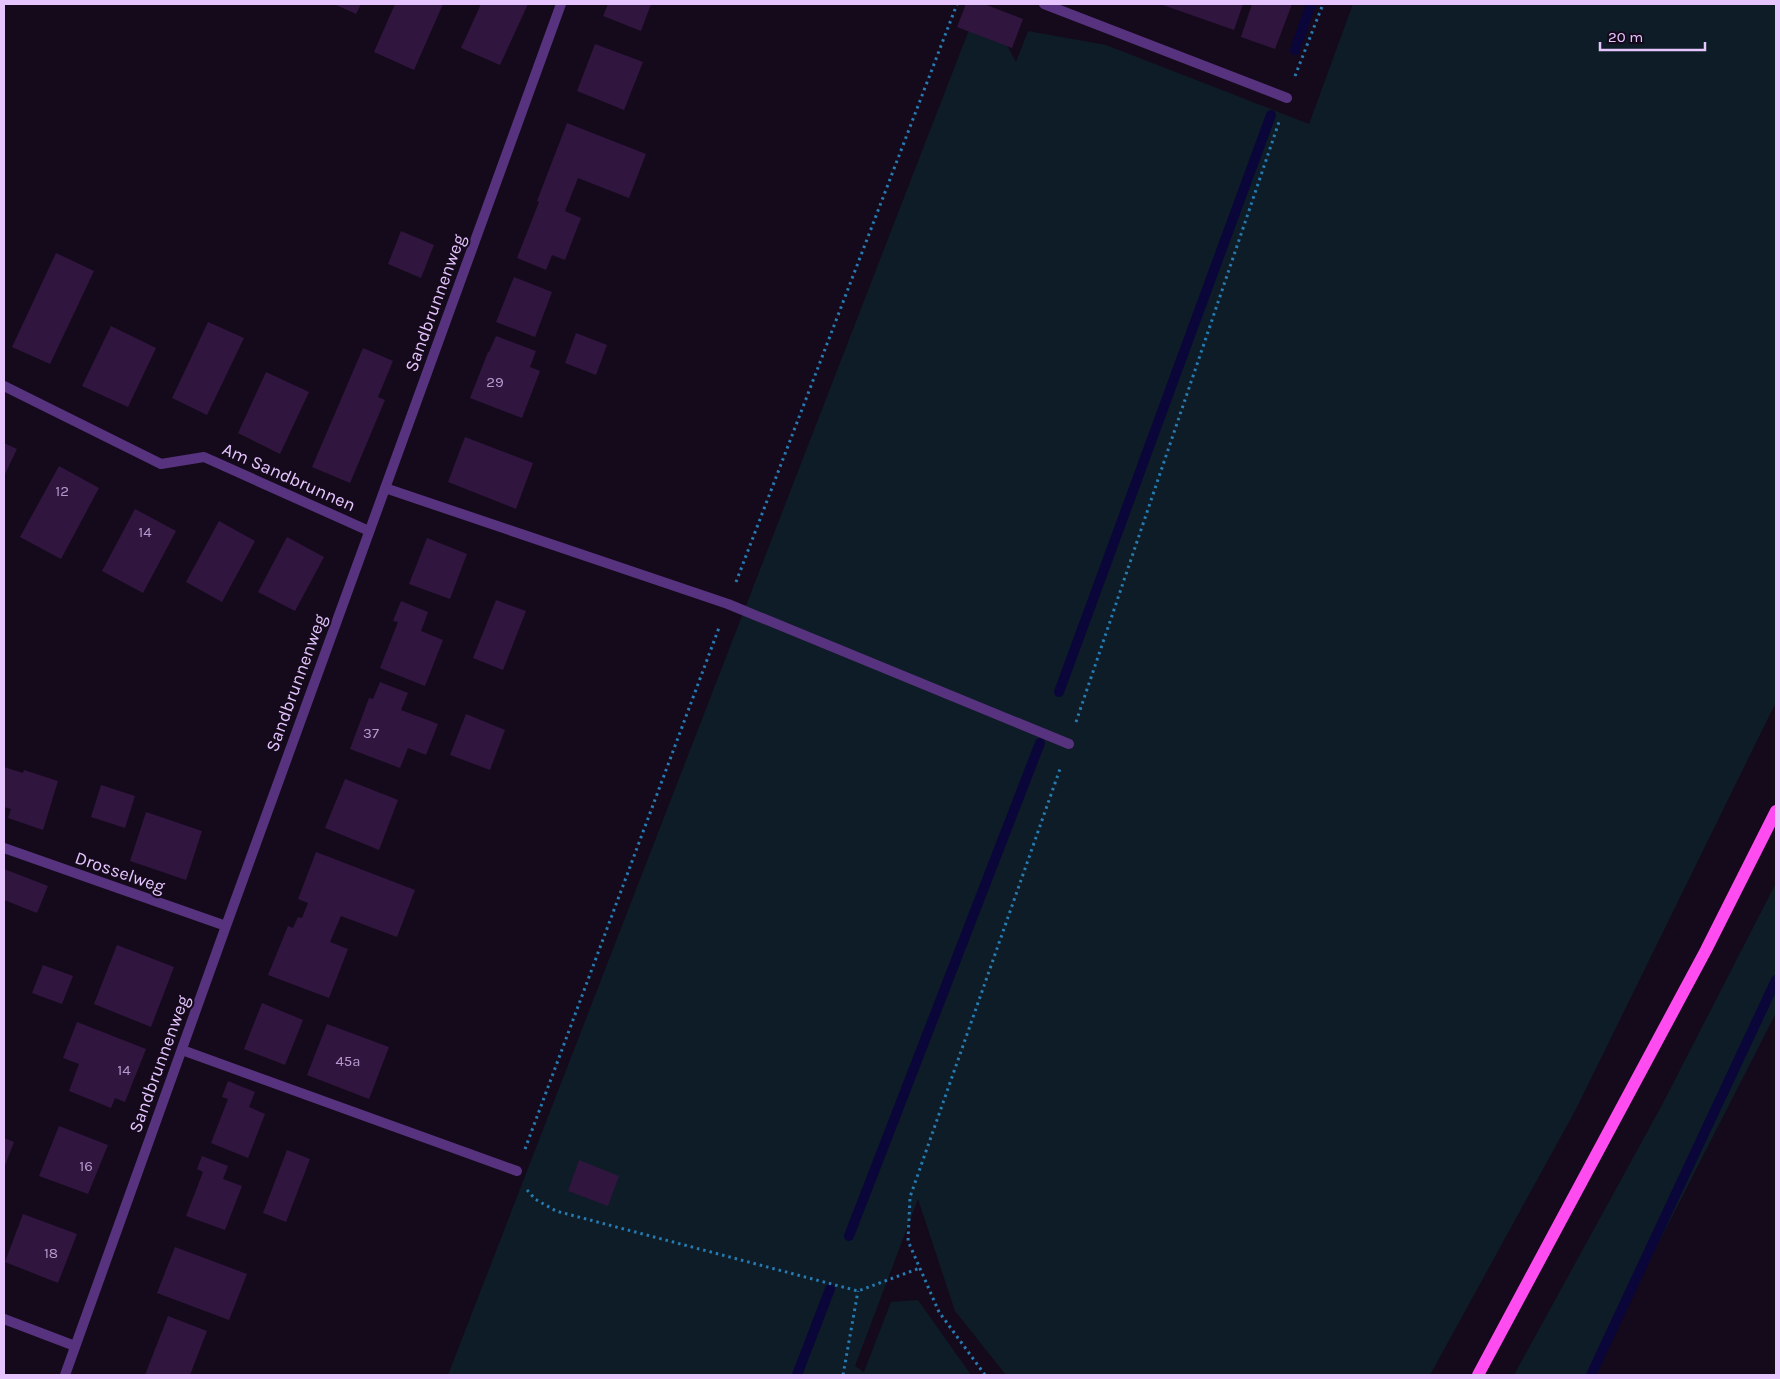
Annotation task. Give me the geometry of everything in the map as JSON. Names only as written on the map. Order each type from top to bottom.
[{"type":"main road","points":[[1478,1375],[1706,950],[1776,811]]},
{"type":"street","name":"Sandbrunnenweg","points":[[65,1375],[561,4]]},
{"type":"street","points":[[1044,4],[1287,98]]},
{"type":"street","name":"Am Sandbrunnen","points":[[4,386],[161,464],[204,457],[369,531]]},
{"type":"street","points":[[385,488],[728,604],[1069,744]]},
{"type":"street","name":"Drosselweg","points":[[4,848],[226,926]]},
{"type":"street","points":[[182,1050],[517,1171]]},
{"type":"street","points":[[4,1319],[75,1346]]},
{"type":"path","points":[[986,1375],[939,1312],[908,1241],[910,1197],[1069,744],[1287,98],[1323,4]]},
{"type":"path","points":[[517,1171],[522,1185],[535,1198],[556,1211],[858,1291],[920,1268]]},
{"type":"path","points":[[843,1375],[858,1291]]},
{"type":"shaded area","points":[[979,4],[984,4],[1016,62],[1028,31],[1106,45],[1309,124],[1353,4],[1776,4],[1776,702],[1576,1109],[1430,1375],[1006,1375],[955,1311],[918,1199],[855,1366],[864,1372],[891,1302],[918,1300],[971,1375],[448,1375]]},
{"type":"shaded area","points":[[1776,883],[1776,1013],[1591,1375],[1514,1375],[1662,1105]]},
{"type":"building","points":[[334,4],[361,4],[356,14]]},
{"type":"building","points":[[395,4],[443,4],[414,70],[374,52]]},
{"type":"building","points":[[481,4],[528,4],[500,65],[461,48]]},
{"type":"building","points":[[608,4],[651,4],[641,31],[603,16]]},
{"type":"building","points":[[966,4],[984,4],[1023,19],[1012,48],[957,27]]},
{"type":"building","points":[[1160,4],[1243,4],[1234,30]]},
{"type":"building","points":[[1252,4],[1292,4],[1275,49],[1241,37]]},
{"type":"building","points":[[595,44],[643,62],[624,110],[577,91]]},
{"type":"building","points":[[567,123],[646,154],[629,198],[578,178],[565,211],[581,218],[565,260],[552,255],[546,270],[517,258]]},
{"type":"building","points":[[401,231],[434,245],[421,278],[388,264]]},
{"type":"building","points":[[56,253],[94,271],[50,364],[12,347]]},
{"type":"building","points":[[514,277],[552,292],[535,337],[496,322]]},
{"type":"building","points":[[208,322],[244,338],[207,415],[172,398]]},
{"type":"building","points":[[111,326],[156,348],[128,407],[82,386]]},
{"type":"building","points":[[576,333],[607,345],[596,375],[565,363]]},
{"type":"building","points":[[496,336],[536,351],[530,367],[540,371],[522,418],[470,398]]},
{"type":"building","points":[[363,348],[393,361],[378,397],[385,400],[350,483],[312,467]]},
{"type":"building","points":[[266,372],[309,392],[280,454],[238,433]]},
{"type":"building","points":[[465,437],[533,463],[516,509],[448,482]]},
{"type":"building","points":[[4,443],[17,449],[4,476]]},
{"type":"building","points":[[59,466],[99,488],[61,559],[20,537]]},
{"type":"building","points":[[135,509],[176,531],[143,593],[102,571]]},
{"type":"building","points":[[219,521],[255,541],[222,602],[186,582]]},
{"type":"building","points":[[287,537],[324,557],[295,611],[258,592]]},
{"type":"building","points":[[427,538],[467,554],[450,599],[409,584]]},
{"type":"building","points":[[496,600],[526,611],[503,670],[473,658]]},
{"type":"building","points":[[401,601],[428,612],[421,631],[443,640],[425,686],[380,668],[398,622],[393,621]]},
{"type":"building","points":[[380,682],[408,693],[401,710],[438,724],[426,755],[408,748],[400,768],[350,749],[369,698],[373,699]]},
{"type":"building","points":[[466,714],[505,730],[490,770],[450,755]]},
{"type":"building","points":[[4,767],[23,773],[24,770],[58,781],[43,830],[8,818],[11,809],[4,807]]},
{"type":"building","points":[[345,779],[398,800],[379,850],[325,828]]},
{"type":"building","points":[[101,785],[135,796],[125,828],[91,817]]},
{"type":"building","points":[[146,812],[202,831],[186,880],[130,861]]},
{"type":"building","points":[[316,852],[415,890],[397,937],[341,916],[330,942],[348,949],[329,998],[268,975],[288,926],[293,928],[298,917],[302,918],[308,903],[298,899]]},
{"type":"building","points":[[4,869],[48,886],[37,913],[4,900]]},
{"type":"building","points":[[117,945],[174,967],[151,1027],[94,1004]]},
{"type":"building","points":[[43,965],[73,976],[62,1004],[32,993]]},
{"type":"building","points":[[262,1003],[303,1020],[285,1065],[244,1049]]},
{"type":"building","points":[[77,1022],[146,1049],[125,1102],[115,1098],[111,1108],[69,1091],[79,1064],[63,1058]]},
{"type":"building","points":[[327,1024],[389,1047],[369,1099],[307,1075]]},
{"type":"building","points":[[228,1081],[255,1092],[249,1107],[265,1114],[248,1158],[211,1143],[228,1099],[222,1097]]},
{"type":"building","points":[[59,1126],[108,1145],[88,1194],[39,1176]]},
{"type":"building","points":[[4,1138],[14,1142],[4,1168]]},
{"type":"building","points":[[287,1150],[310,1159],[286,1222],[263,1213]]},
{"type":"building","points":[[202,1156],[228,1166],[223,1179],[242,1186],[225,1230],[186,1216],[203,1172],[197,1169]]},
{"type":"building","points":[[579,1160],[619,1176],[608,1206],[568,1191]]},
{"type":"building","points":[[23,1214],[77,1234],[58,1283],[5,1262]]},
{"type":"building","points":[[175,1247],[247,1274],[229,1320],[157,1293]]},
{"type":"building","points":[[168,1316],[207,1331],[190,1375],[145,1375]]},
{"type":"waterway","points":[[1295,50],[1311,4]]},
{"type":"waterway","points":[[1059,692],[1271,115]]},
{"type":"waterway","points":[[849,1236],[1040,743]]},
{"type":"waterway","points":[[1591,1375],[1776,980]]},
{"type":"waterway","points":[[797,1375],[830,1289]]}]
